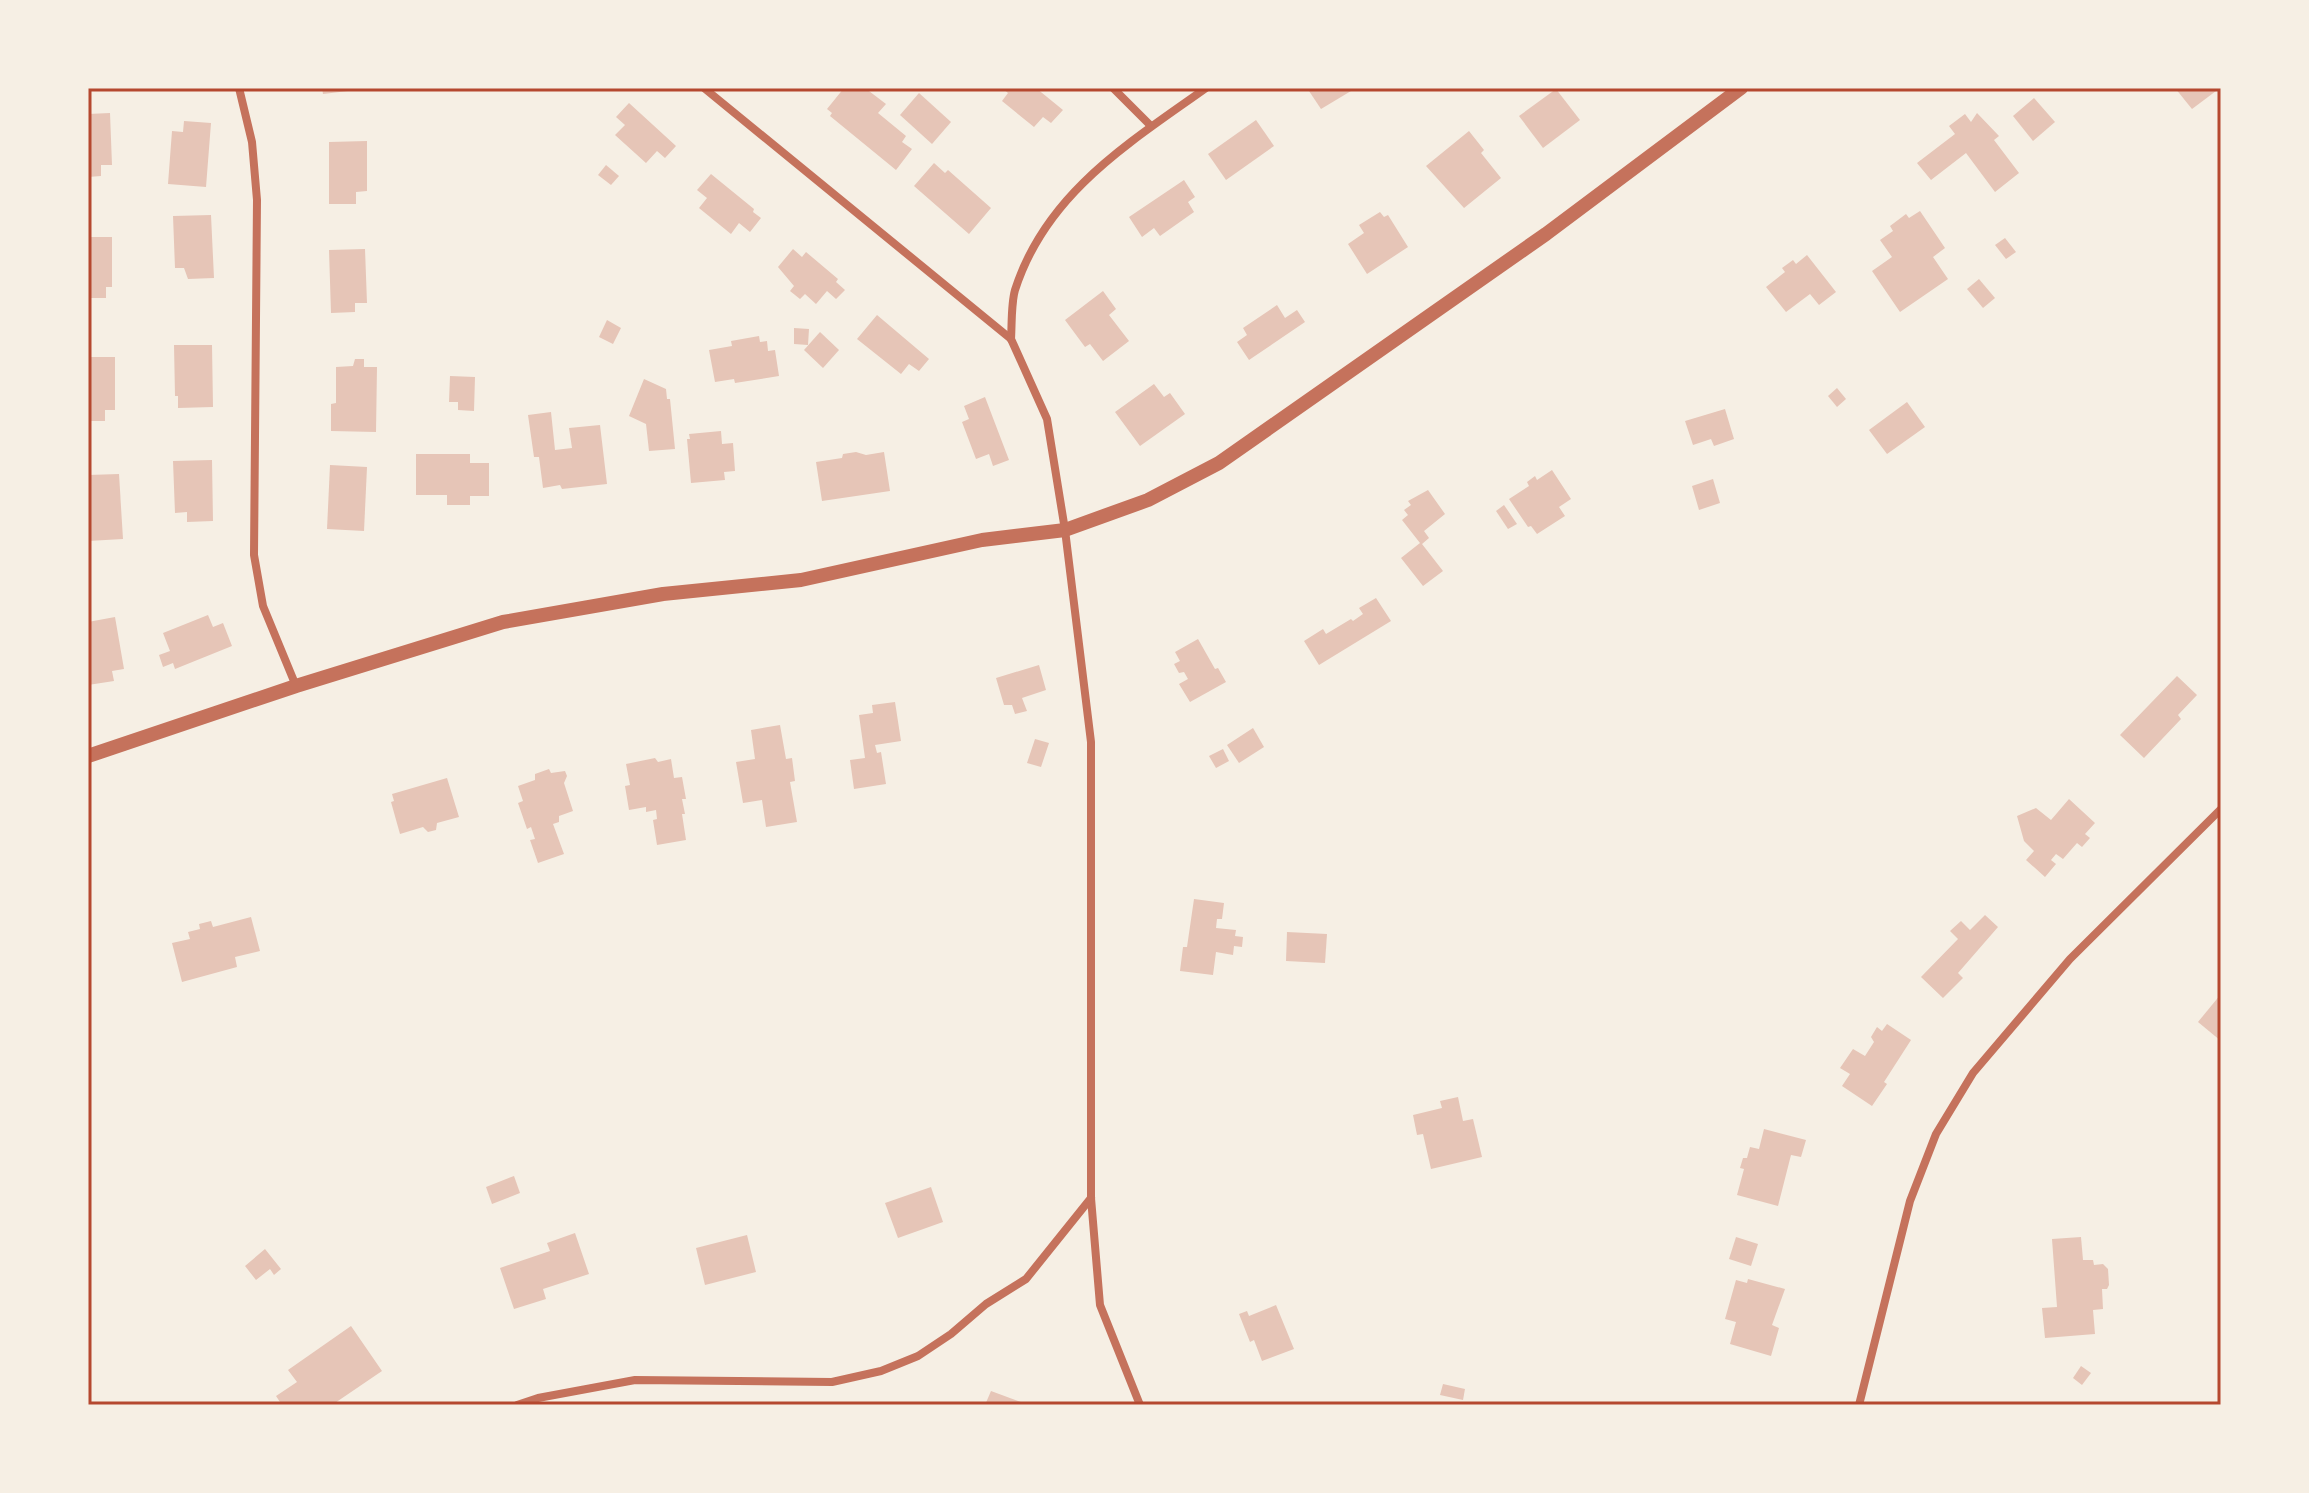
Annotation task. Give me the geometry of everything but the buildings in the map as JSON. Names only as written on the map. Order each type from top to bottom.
[{"type":"street","points":[[239,88],[252,142],[257,200],[254,555],[263,606],[296,686]]},
{"type":"street","points":[[704,88],[1011,339],[1047,419],[1065,530],[1091,742],[1091,1198],[1100,1305],[1140,1405]]},
{"type":"street","points":[[1113,88],[1151,126]]},
{"type":"street","points":[[1011,339],[1014,292],[1033,249],[1059,207],[1092,172],[1206,88]]},
{"type":"street","points":[[88,756],[296,686],[503,622],[663,594],[801,580],[982,540],[1065,530],[1148,500],[1219,463],[1546,234],[1741,88]]},
{"type":"street","points":[[1859,1405],[1910,1201],[1936,1134],[1973,1073],[2070,959],[2221,809]]},
{"type":"street","points":[[517,1405],[538,1398],[635,1380],[832,1382],[881,1371],[918,1356],[951,1334],[986,1304],[1026,1279],[1091,1198]]}]
